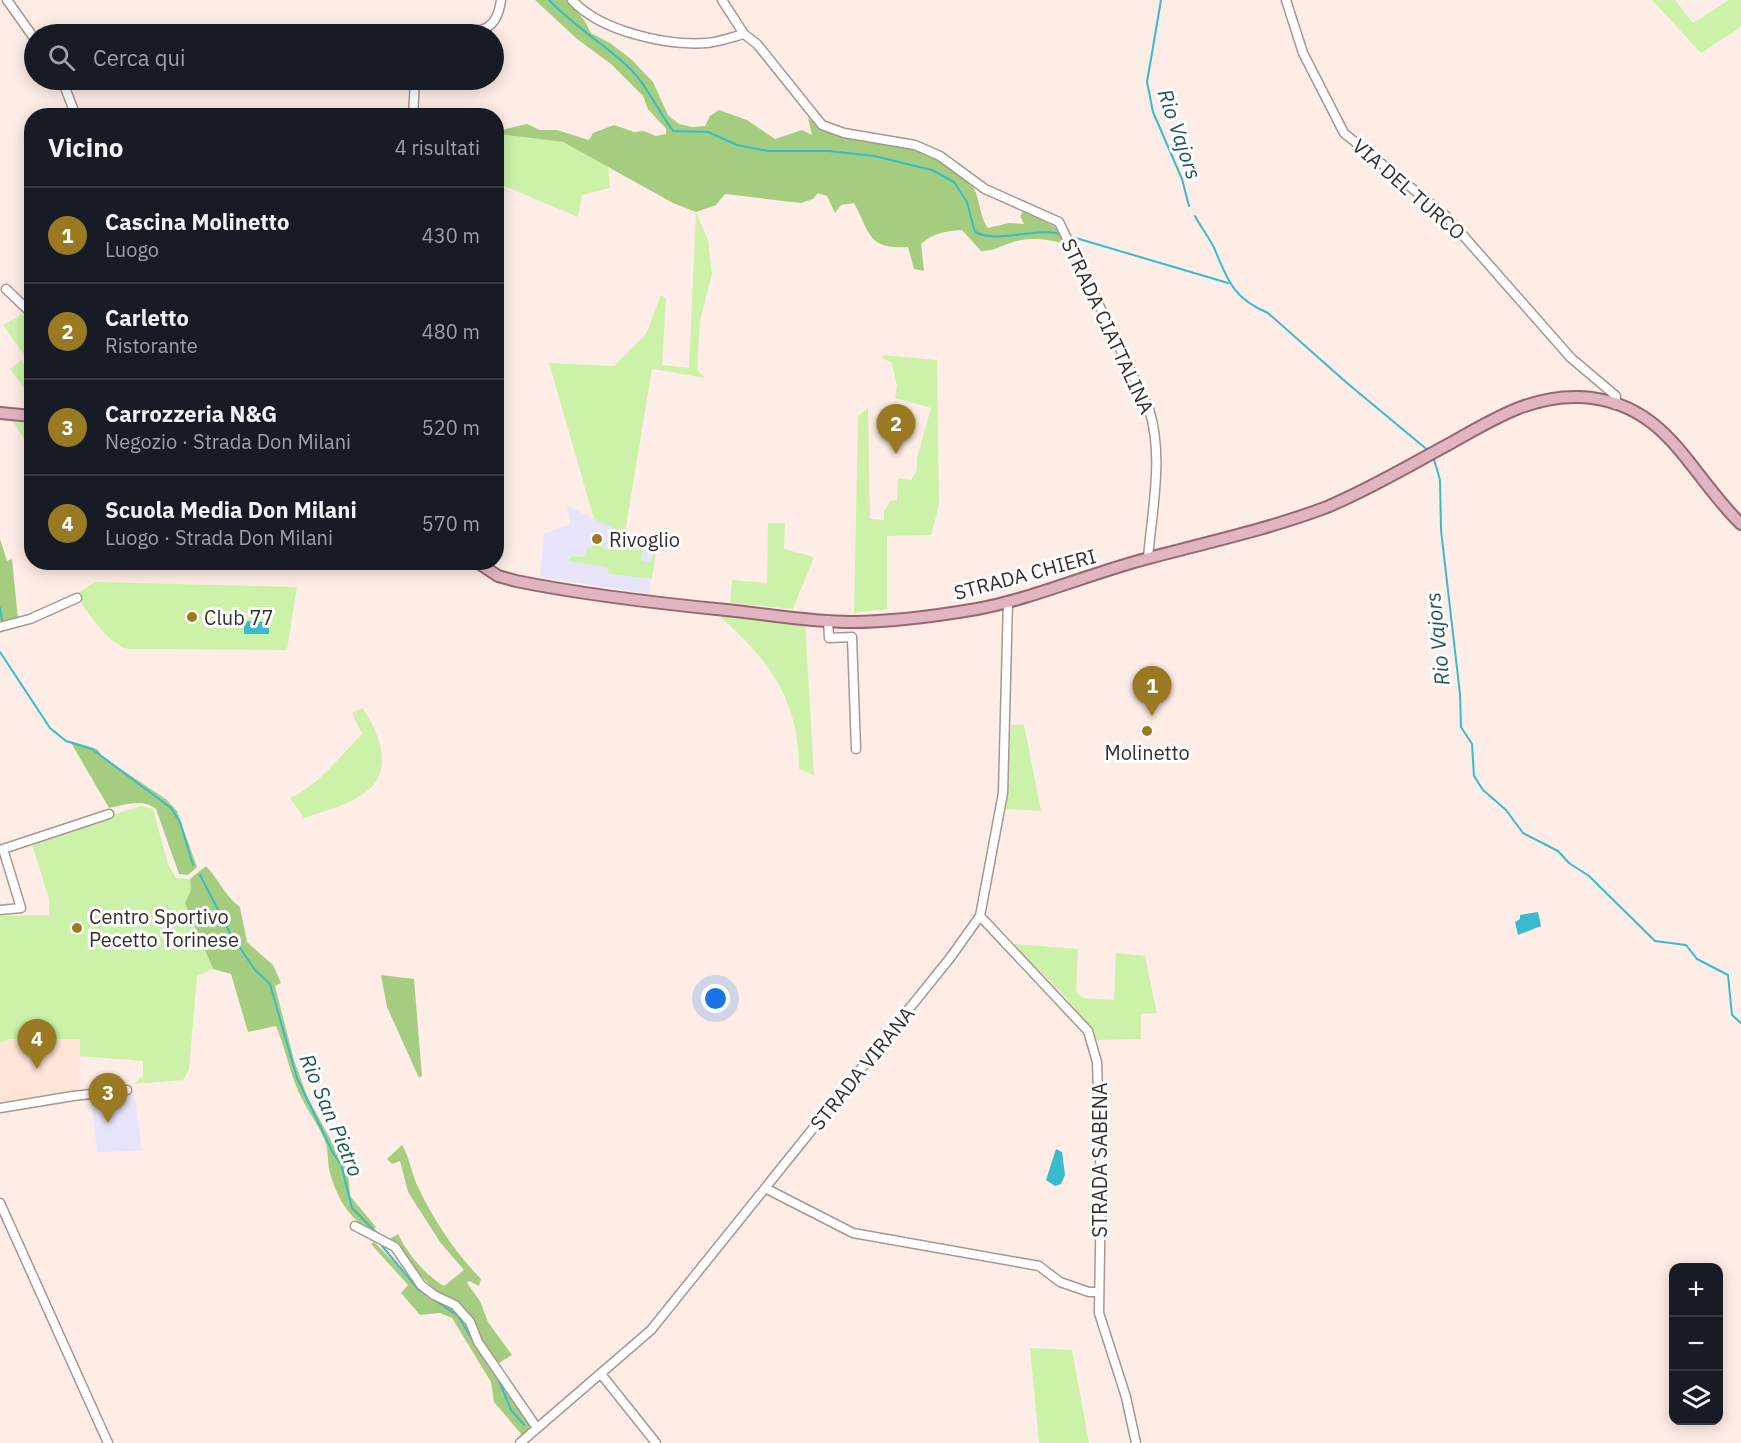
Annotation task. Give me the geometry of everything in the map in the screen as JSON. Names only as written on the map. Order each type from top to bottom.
[{"type":"main road","name":"STRADA CHIERI","points":[[489,570],[498,576],[555,589],[630,601],[851,622],[910,619],[981,608],[1148,558],[1298,518],[1380,483],[1507,412],[1530,402],[1579,397],[1616,405],[1637,413],[1676,443],[1719,501],[1741,524]]},
{"type":"main road","points":[[0,413],[24,415]]},
{"type":"street","points":[[7,0],[24,24]]},
{"type":"street","points":[[493,24],[499,16],[501,0]]},
{"type":"street","points":[[572,0],[583,12],[603,24],[675,42],[709,43],[744,34]]},
{"type":"street","name":"STRADA CIATTALINA","points":[[722,0],[744,34],[757,44],[822,125],[844,133],[915,145],[940,156],[985,189],[1059,222],[1149,409],[1155,429],[1156,457],[1148,558]]},
{"type":"street","name":"VIA DEL TURCO","points":[[1287,0],[1303,53],[1344,133],[1446,216],[1571,358],[1616,396],[1616,405]]},
{"type":"street","points":[[66,90],[73,108]]},
{"type":"street","points":[[413,108],[414,90]]},
{"type":"street","points":[[6,289],[24,306]]},
{"type":"street","points":[[0,627],[30,619],[77,598]]},
{"type":"street","name":"STRADA VIRANA","points":[[520,1443],[651,1330],[950,958],[980,916],[1003,793],[1008,601]]},
{"type":"street","points":[[828,620],[829,638],[852,637],[856,749]]},
{"type":"street","points":[[0,910],[21,908],[3,849],[109,814]]},
{"type":"street","name":"STRADA SABENA","points":[[980,916],[1088,1031],[1097,1062],[1100,1109],[1099,1313],[1126,1397],[1136,1443]]},
{"type":"street","points":[[0,1108],[73,1095],[126,1090]]},
{"type":"street","points":[[765,1188],[853,1233],[1039,1266],[1060,1282],[1089,1292],[1098,1292]]},
{"type":"street","points":[[0,1203],[108,1443]]},
{"type":"street","points":[[355,1226],[394,1247],[421,1285],[434,1295],[455,1305],[470,1322],[478,1342],[500,1370],[537,1428]]},
{"type":"street","points":[[601,1374],[656,1443]]},
{"type":"shaded area","points":[[567,506],[657,546],[649,594],[540,577],[544,534],[570,524]]},
{"type":"shaded area","points":[[80,1038],[79,1091],[0,1102],[0,1042],[9,1039]]},
{"type":"shaded area","points":[[134,1091],[142,1151],[97,1152],[91,1096]]},
{"type":"green space","points":[[535,0],[567,0],[584,20],[591,33],[610,43],[631,59],[653,82],[668,115],[679,124],[692,127],[705,126],[710,116],[719,110],[747,120],[775,139],[802,130],[812,135],[808,118],[819,126],[845,136],[914,148],[945,163],[972,186],[988,228],[1009,223],[1024,224],[1020,216],[1024,210],[1057,228],[1065,244],[1032,239],[981,251],[962,230],[945,232],[930,237],[921,244],[924,271],[914,269],[908,247],[895,247],[877,242],[867,230],[854,203],[841,205],[835,213],[827,196],[818,193],[813,199],[801,203],[725,194],[716,205],[696,212],[673,203],[563,142],[504,135],[504,130],[527,124],[540,130],[557,130],[589,140],[593,133],[614,125],[656,136],[666,134],[666,129],[648,109],[643,96],[611,64],[577,39]]},
{"type":"green space","points":[[1652,0],[1675,0],[1693,23],[1729,0],[1741,0],[1741,27],[1701,53]]},
{"type":"green space","points":[[504,135],[563,142],[608,166],[610,188],[582,195],[578,217],[504,186]]},
{"type":"green space","points":[[696,212],[708,240],[712,274],[700,321],[697,370],[705,378],[652,369],[625,533],[594,519],[549,363],[614,366],[646,334],[661,295],[666,298],[662,365],[689,368]]},
{"type":"green space","points":[[24,313],[24,354],[3,325]]},
{"type":"green space","points":[[884,355],[937,360],[939,505],[931,535],[887,536],[887,609],[854,613],[858,416],[868,408],[870,519],[884,520],[884,512],[890,501],[897,500],[898,478],[911,480],[917,470],[917,458],[931,408],[895,398],[897,386],[892,363],[882,358]]},
{"type":"green space","points":[[21,360],[24,364],[24,388],[10,369]]},
{"type":"green space","points":[[12,420],[24,421],[24,439]]},
{"type":"green space","points":[[768,523],[785,523],[784,549],[814,557],[793,609],[730,603],[732,580],[767,583]]},
{"type":"green space","points":[[0,539],[7,561],[12,559],[18,619],[0,622]]},
{"type":"green space","points":[[623,540],[644,548],[640,560],[650,563],[657,546],[652,579],[609,574],[607,567],[568,561],[572,556],[584,557],[588,547],[591,549],[594,543],[607,550],[609,547],[617,550]]},
{"type":"green space","name":"Club 77","points":[[95,582],[297,587],[287,650],[128,649],[105,634],[75,595]]},
{"type":"green space","points":[[719,616],[805,623],[814,775],[799,769],[794,722],[778,683],[753,649]]},
{"type":"green space","points":[[362,708],[378,738],[381,750],[380,772],[375,782],[367,791],[353,800],[304,818],[290,798],[320,778],[362,734],[352,713]]},
{"type":"green space","points":[[1011,725],[1024,725],[1041,811],[1005,809]]},
{"type":"green space","points":[[70,741],[97,749],[103,757],[167,800],[177,811],[197,867],[188,875],[179,874],[156,809],[139,803],[109,808]]},
{"type":"green space","name":"Centro Sportivo Pecetto Torinese","points":[[141,806],[153,809],[168,864],[176,878],[190,879],[191,890],[185,903],[213,969],[197,976],[189,1069],[183,1080],[134,1084],[143,1075],[143,1061],[80,1056],[80,1039],[9,1039],[0,1042],[0,916],[49,915],[49,899],[31,841]]},
{"type":"green space","points":[[206,866],[230,898],[240,907],[247,942],[273,965],[281,983],[275,986],[294,1060],[307,1096],[348,1172],[350,1196],[376,1227],[372,1230],[350,1214],[336,1191],[330,1173],[325,1141],[298,1091],[276,1026],[248,1032],[231,974],[213,969],[185,903],[191,890],[190,879]]},
{"type":"green space","points":[[1012,944],[1078,949],[1076,991],[1082,998],[1114,1000],[1116,953],[1145,956],[1157,1013],[1141,1014],[1141,1039],[1094,1040],[1079,1013],[1069,1001]]},
{"type":"green space","points":[[381,975],[414,979],[422,1076],[419,1078],[387,1007]]},
{"type":"green space","points":[[402,1145],[416,1183],[432,1213],[454,1247],[481,1279],[479,1286],[469,1281],[467,1283],[480,1301],[488,1322],[512,1355],[499,1363],[487,1352],[472,1322],[438,1294],[388,1240],[398,1234],[418,1263],[444,1286],[464,1270],[440,1242],[408,1192],[400,1161],[392,1164],[387,1159]]},
{"type":"green space","points":[[374,1242],[411,1279],[434,1298],[451,1305],[529,1421],[531,1427],[522,1435],[494,1402],[491,1382],[452,1318],[440,1313],[420,1315],[401,1293],[408,1285],[371,1244]]},
{"type":"green space","points":[[1030,1348],[1072,1350],[1089,1443],[1039,1443]]},
{"type":"water","points":[[244,621],[269,622],[269,634],[244,634]]},
{"type":"water","points":[[1538,912],[1541,926],[1518,935],[1515,922],[1520,919],[1520,915]]},
{"type":"water","points":[[1056,1149],[1062,1152],[1065,1175],[1061,1184],[1055,1186],[1046,1180]]},
{"type":"waterway","points":[[549,0],[631,70],[645,87],[673,131],[708,132],[737,145],[768,151],[829,151],[874,156],[932,170],[954,182],[967,202],[975,232],[994,236],[1040,232],[1061,234]]},
{"type":"waterway","name":"Rio Vajors","points":[[1161,0],[1147,82],[1153,112],[1182,179],[1189,206]]},
{"type":"waterway","name":"Rio Vajors","points":[[1195,216],[1213,246],[1229,280],[1240,295],[1256,308],[1268,313],[1430,452]]},
{"type":"waterway","points":[[1069,236],[1228,283]]},
{"type":"waterway","name":"Rio Vajors","points":[[1433,456],[1440,480],[1441,530],[1460,694],[1461,727],[1472,744],[1474,776],[1483,790],[1506,810],[1523,833],[1558,851],[1569,863],[1589,876],[1655,941],[1686,945],[1697,959],[1728,975],[1732,1015],[1741,1023]]},
{"type":"waterway","name":"Rio San Pietro","points":[[0,608],[2,620]]},
{"type":"waterway","name":"Rio San Pietro","points":[[0,652],[50,728],[66,741],[92,749],[171,808],[180,822],[193,865]]},
{"type":"waterway","name":"Rio San Pietro","points":[[200,875],[230,933],[255,970],[270,984],[297,1078],[334,1155],[341,1164],[352,1208],[379,1235]]},
{"type":"waterway","name":"Rio San Pietro","points":[[382,1246],[419,1290],[428,1296]]},
{"type":"waterway","name":"Rio San Pietro","points":[[433,1299],[458,1316],[483,1357]]},
{"type":"waterway","name":"Rio San Pietro","points":[[497,1376],[511,1410],[524,1425]]},
{"type":"place","name":"Carletto","points":[[896,454]]},
{"type":"place","name":"Rivoglio","points":[[597,539]]},
{"type":"place","name":"Club 77","points":[[192,617]]},
{"type":"place","name":"Cascina Molinetto","points":[[1152,716]]},
{"type":"place","name":"Molinetto","points":[[1147,731]]},
{"type":"place","name":"Centro Sportivo Pecetto Torinese","points":[[77,928]]},
{"type":"place","name":"Scuola Media Don Milani","points":[[37,1069]]},
{"type":"place","name":"Carrozzeria N&G","points":[[108,1123]]}]
